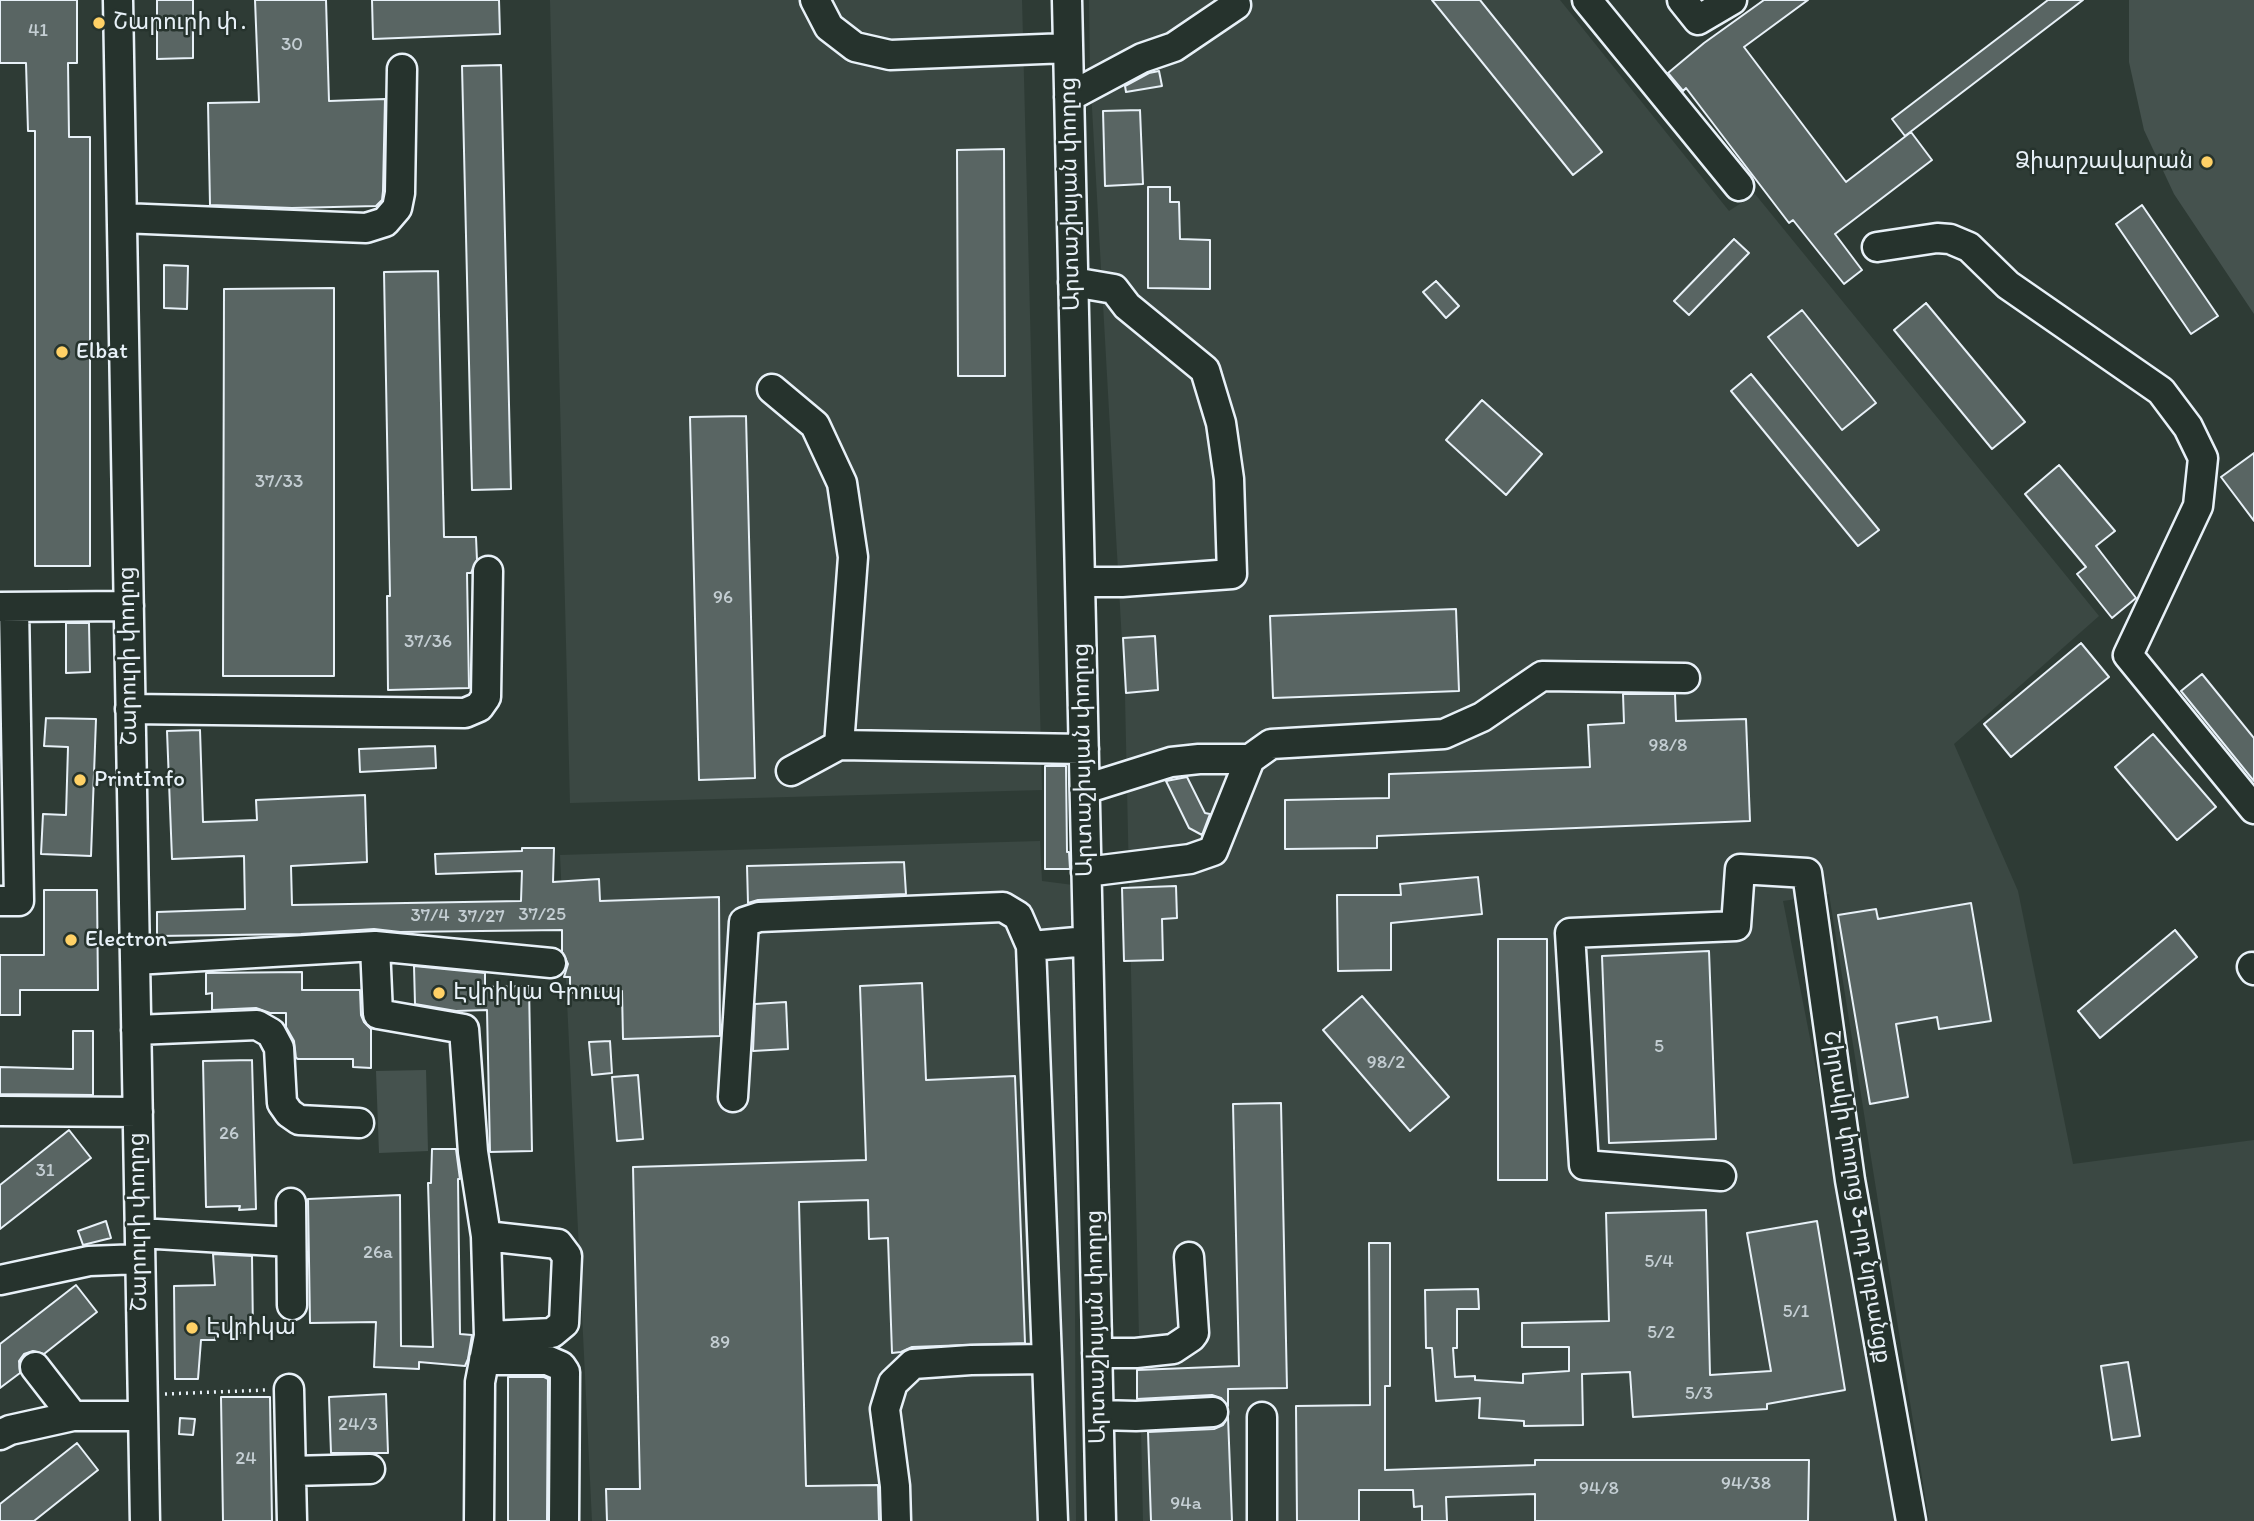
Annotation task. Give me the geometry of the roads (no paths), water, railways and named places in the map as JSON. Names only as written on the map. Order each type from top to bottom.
[{"type":"street","name":"Շարուրի փողոց","points":[[118,0],[145,1521]]},
{"type":"street","points":[[815,0],[828,27],[855,47],[890,55],[1068,48]]},
{"type":"street","name":"Արտաշիսյան փողոց","points":[[1067,0],[1101,1521]]},
{"type":"street","points":[[1587,0],[1739,186]]},
{"type":"street","points":[[1682,0],[1699,20],[1731,0]]},
{"type":"street","points":[[1069,97],[1142,58],[1174,47],[1236,5]]},
{"type":"street","points":[[122,218],[366,228],[385,222],[397,208],[400,193],[402,69]]},
{"type":"street","points":[[1877,247],[1937,239],[1950,239],[1969,247],[2008,285],[2161,391],[2188,427],[2203,458],[2198,506],[2128,654],[2254,809]]},
{"type":"street","points":[[1073,282],[1114,289],[1127,306],[1205,370],[1221,423],[1230,479],[1232,574],[1080,582]]},
{"type":"street","points":[[772,389],[815,425],[842,483],[853,556],[839,745]]},
{"type":"street","points":[[130,709],[465,713],[479,707],[486,697],[488,571]]},
{"type":"street","points":[[0,901],[19,901],[7,607],[129,606]]},
{"type":"street","points":[[1086,872],[1190,859],[1213,850],[1250,759],[1271,744],[1444,734],[1482,717],[1542,676],[1685,678]]},
{"type":"street","points":[[790,771],[839,745],[1084,749]]},
{"type":"street","points":[[1085,789],[1171,762],[1250,759]]},
{"type":"street","name":"Շիրակի փողոց 3-րդ նրբանցք","points":[[1721,1176],[1584,1165],[1570,933],[1736,926],[1740,869],[1807,873],[1850,1180],[1911,1521]]},
{"type":"street","points":[[733,1097],[744,922],[759,917],[1003,907],[1018,916],[1031,946],[1053,1521]]},
{"type":"street","points":[[1031,946],[1088,941]]},
{"type":"street","points":[[135,960],[375,946],[551,963]]},
{"type":"street","points":[[375,946],[378,1014],[464,1029],[473,1152],[486,1236],[486,1348],[480,1382],[479,1521]]},
{"type":"street","points":[[136,1030],[257,1025],[271,1033],[279,1048],[282,1102],[289,1113],[299,1120],[359,1123]]},
{"type":"street","points":[[0,1111],[138,1112]]},
{"type":"street","points":[[291,1203],[292,1306]]},
{"type":"street","points":[[486,1236],[558,1244],[567,1256],[564,1323],[552,1333],[486,1348]]},
{"type":"street","points":[[0,1280],[89,1261],[140,1246],[291,1242]]},
{"type":"street","points":[[1097,1353],[1173,1349],[1191,1337],[1194,1333],[1189,1257]]},
{"type":"street","points":[[486,1348],[547,1360],[561,1366],[565,1372],[564,1521]]},
{"type":"street","points":[[896,1521],[895,1486],[885,1409],[892,1384],[913,1364],[1047,1359]]},
{"type":"street","points":[[35,1367],[73,1416]]},
{"type":"street","points":[[289,1389],[292,1521]]},
{"type":"street","points":[[0,1434],[73,1416],[143,1406]]},
{"type":"street","points":[[1099,1415],[1213,1412]]},
{"type":"street","points":[[1262,1418],[1262,1521]]},
{"type":"street","points":[[291,1471],[370,1469]]},
{"type":"place","name":"Շարուրի փ․","points":[[99,23]]},
{"type":"place","name":"Ձիարշավարան","points":[[2207,162]]},
{"type":"place","name":"Elbat","points":[[62,352]]},
{"type":"place","name":"PrintInfo","points":[[80,780]]},
{"type":"place","name":"Electron","points":[[71,940]]},
{"type":"place","name":"Էվրիկա Գրուպ","points":[[439,993]]},
{"type":"place","name":"Էվրիկա","points":[[192,1328]]}]
